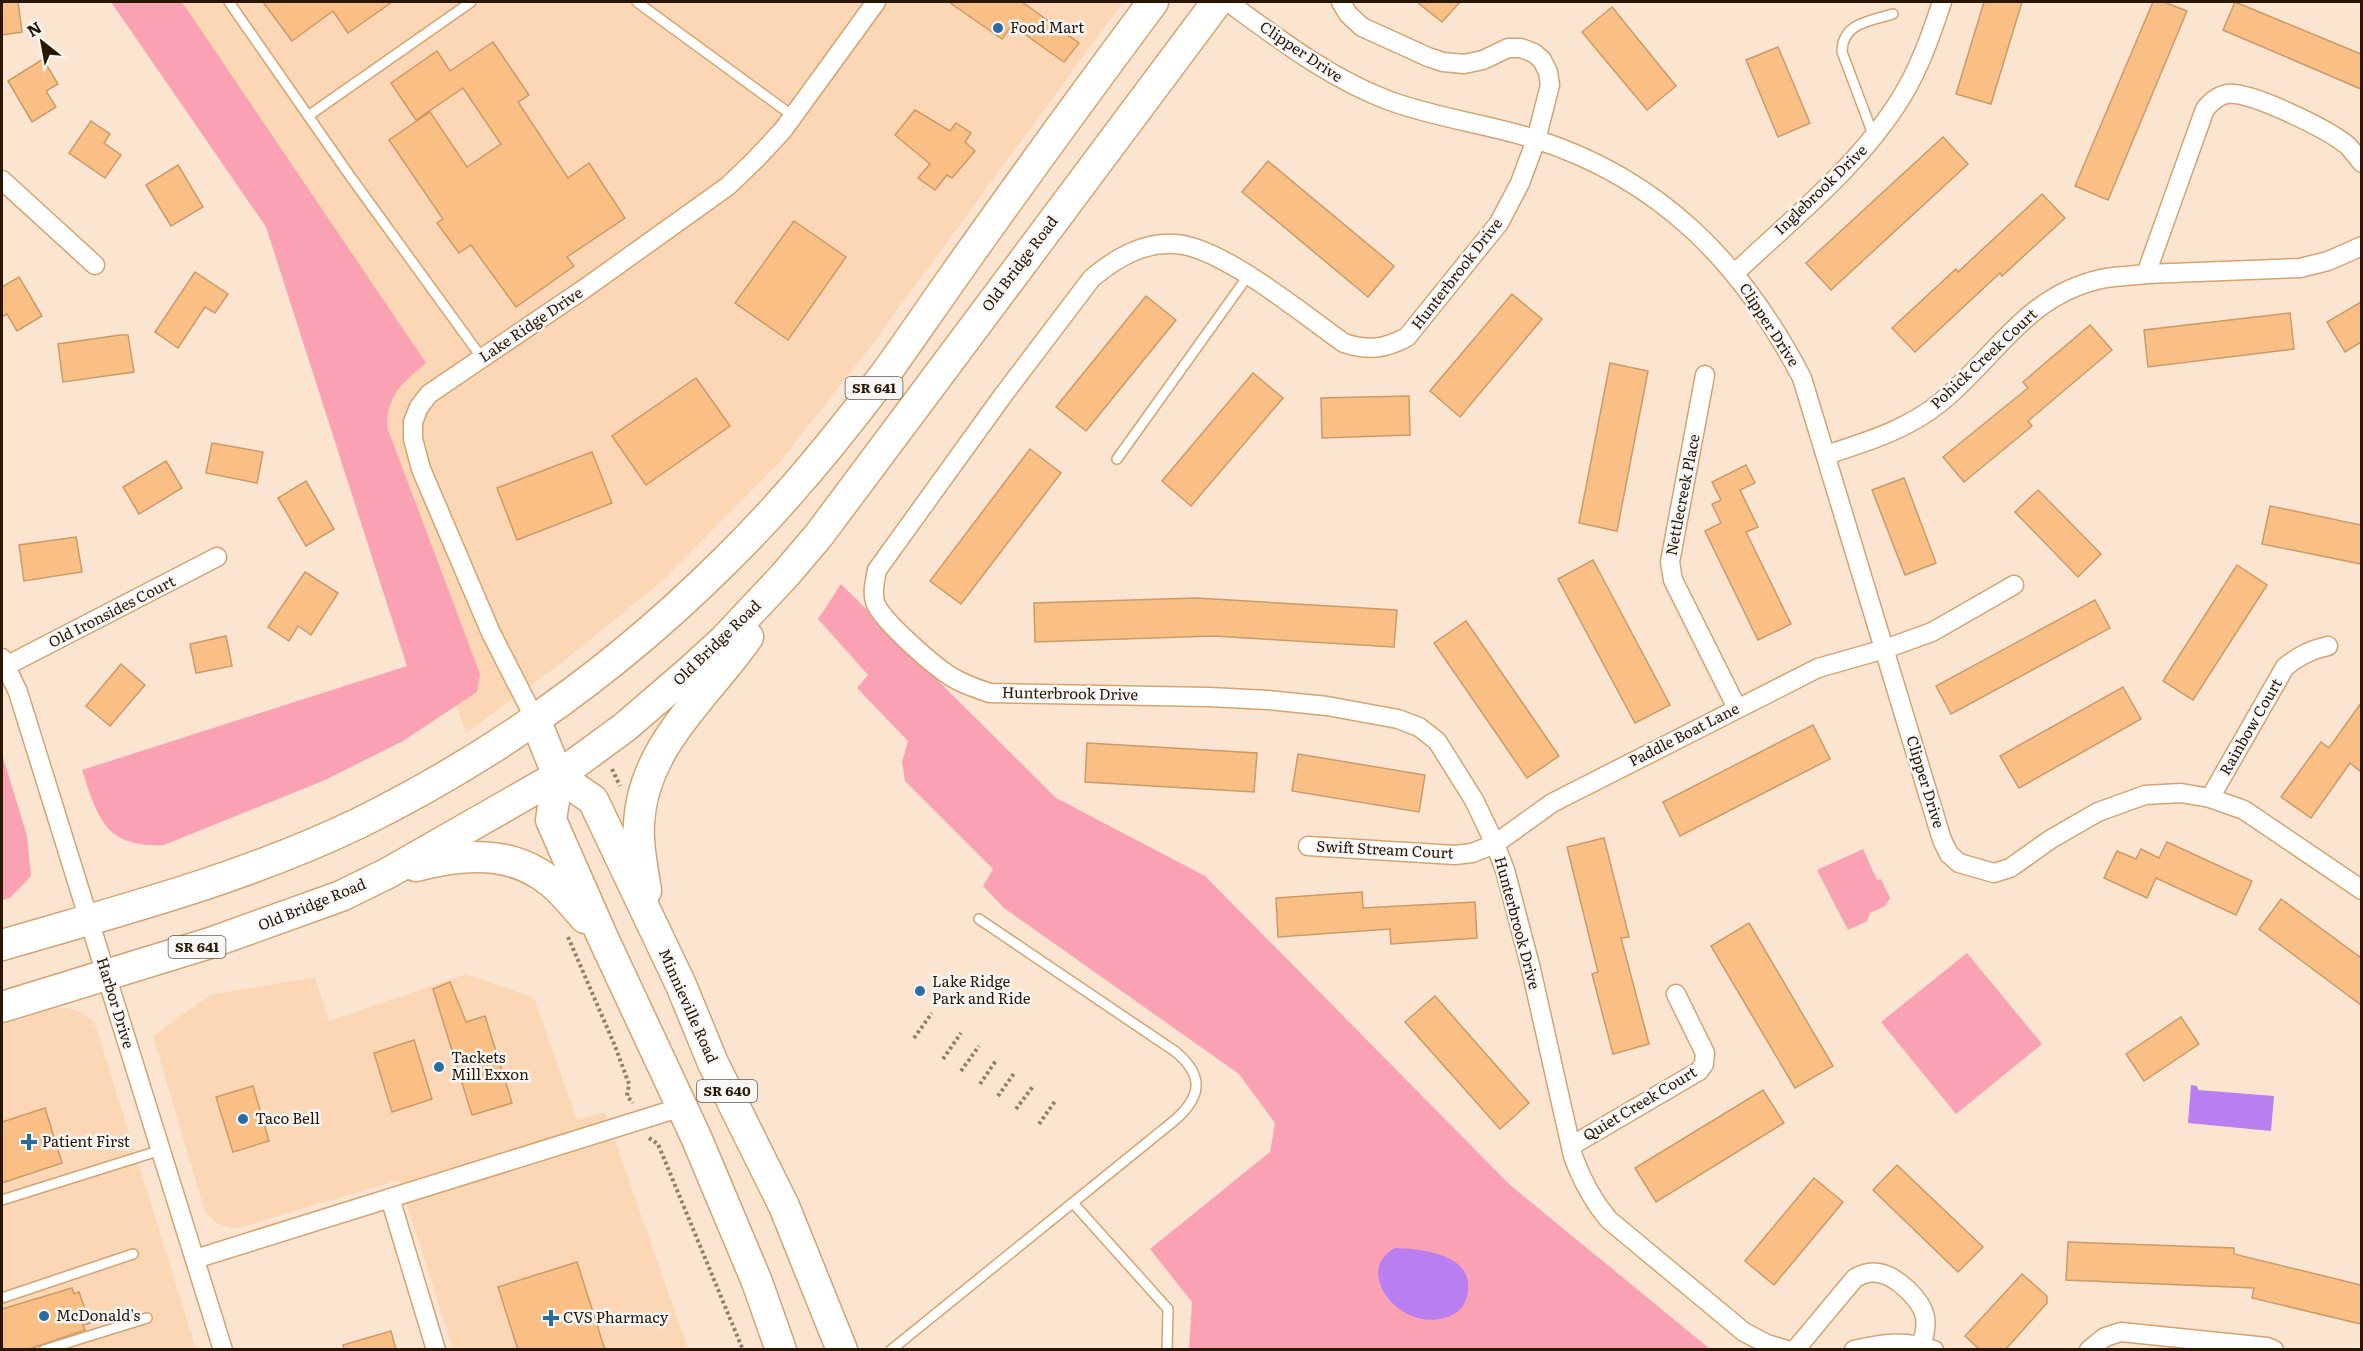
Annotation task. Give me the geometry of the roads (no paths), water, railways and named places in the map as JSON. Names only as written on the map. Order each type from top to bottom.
[{"type":"main road","name":"SR 641","points":[[2,945],[212,883],[347,828],[414,794],[535,719],[604,669],[669,615],[729,557],[793,487],[883,377],[952,278],[1153,2]]},
{"type":"main road","name":"Old Bridge Road","points":[[2,1007],[272,922],[341,896],[388,873],[558,776],[625,727],[724,640],[819,535],[1217,2]]},
{"type":"main road","points":[[652,924],[640,852],[639,825],[643,796],[651,772],[676,727],[744,642],[785,575]]},
{"type":"main road","points":[[535,719],[558,776]]},
{"type":"main road","name":"Minnieville Road","points":[[558,776],[593,800],[681,985],[713,1063],[784,1206],[842,1350]]},
{"type":"main road","name":"SR 640","points":[[558,776],[551,820],[682,1107],[757,1282],[781,1350]]},
{"type":"main road","points":[[388,873],[435,861],[465,857],[500,859],[519,864],[539,873],[557,888],[603,938]]},
{"type":"street","name":"Lake Ridge Drive","points":[[535,719],[491,633],[421,469],[412,439],[413,422],[419,407],[429,394],[584,289],[728,186],[756,159],[793,116],[876,2]]},
{"type":"street","name":"Clipper Drive","points":[[1228,2],[1307,59],[1347,82],[1412,108],[1536,140],[1605,169],[1651,195],[1697,233],[1735,273],[1756,300],[1783,342],[1802,378],[1942,840],[1949,854],[1959,863],[1994,873],[2010,868],[2051,839],[2098,812],[2145,795],[2181,793],[2210,798]]},
{"type":"street","name":"Hunterbrook Drive","points":[[1341,2],[1348,14],[1362,27],[1443,62],[1464,64],[1483,60],[1508,48],[1521,48],[1534,53],[1542,60],[1548,72],[1550,85],[1536,140],[1520,183],[1499,223],[1407,337],[1391,346],[1375,349],[1361,349],[1344,343],[1248,276],[1208,253],[1179,244],[1169,244],[1150,246],[1127,253],[1110,263],[1092,278],[1004,394],[877,570],[873,588],[875,603],[883,617],[946,674],[990,693],[1268,700],[1327,706],[1398,719],[1419,727],[1437,741],[1474,800],[1505,870],[1531,969],[1571,1146],[1582,1181],[1595,1204],[1609,1220],[1744,1332],[1767,1344],[1787,1350]]},
{"type":"street","name":"Inglebrook Drive","points":[[1735,273],[1855,159],[1874,137],[1901,97],[1928,46],[1942,2]]},
{"type":"street","points":[[2146,274],[2205,109],[2213,99],[2225,94],[2236,94],[2281,109],[2311,123],[2347,146],[2361,163]]},
{"type":"street","points":[[2,180],[95,265]]},
{"type":"street","name":"Pohick Creek Court","points":[[1826,455],[1888,435],[1912,422],[1940,403],[2027,316],[2046,301],[2073,288],[2102,279],[2146,274],[2300,268],[2328,261],[2361,246]]},
{"type":"street","name":"Nettlecreek Place","points":[[1705,375],[1670,562],[1673,580],[1737,708]]},
{"type":"street","name":"Old Ironsides Court","points":[[4,662],[217,557]]},
{"type":"street","name":"Paddle Boat Lane","points":[[1495,844],[1552,803],[1737,708],[1818,668],[1885,649],[1932,632],[2014,585]]},
{"type":"street","name":"Rainbow Court","points":[[2210,798],[2285,667],[2300,655],[2328,646]]},
{"type":"street","name":"Harbor Drive","points":[[4,662],[18,692],[223,1350]]},
{"type":"street","points":[[2210,798],[2244,810],[2361,890]]},
{"type":"street","name":"Swift Stream Court","points":[[1308,846],[1455,855],[1472,853],[1495,844]]},
{"type":"street","name":"Quiet Creek Court","points":[[1571,1146],[1699,1071],[1704,1064],[1705,1053],[1676,994]]},
{"type":"street","points":[[195,1259],[682,1107]]},
{"type":"street","points":[[390,1198],[436,1350]]},
{"type":"street","points":[[1795,1350],[1855,1278],[1864,1274],[1877,1272],[1893,1279],[1919,1301],[1925,1318],[1927,1348],[1905,1343],[1882,1343],[1854,1350]]},
{"type":"street","points":[[2089,1350],[2105,1336],[2121,1332],[2274,1350]]},
{"type":"lane","points":[[229,2],[482,358]]},
{"type":"lane","points":[[308,116],[471,2]]},
{"type":"lane","points":[[637,2],[793,116]]},
{"type":"lane","points":[[1874,137],[1842,52],[1842,43],[1847,32],[1856,25],[1893,14]]},
{"type":"lane","points":[[1117,459],[1248,276]]},
{"type":"lane","points":[[891,1350],[1190,1106],[1196,1093],[1194,1075],[1190,1066],[1176,1052],[979,920]]},
{"type":"lane","points":[[2,1200],[161,1150]]},
{"type":"lane","points":[[1073,1203],[1168,1309],[1167,1350]]},
{"type":"lane","points":[[2,1298],[133,1254]]},
{"type":"lane","points":[[44,1350],[147,1318]]},
{"type":"place","name":"Food Mart","points":[[998,28]]},
{"type":"place","name":"Lake Ridge Park and Ride","points":[[920,991]]},
{"type":"place","name":"Tackets Mill Exxon","points":[[439,1067]]},
{"type":"place","name":"Taco Bell","points":[[243,1119]]},
{"type":"place","name":"Patient First","points":[[29,1142]]},
{"type":"place","name":"McDonald's","points":[[44,1316]]},
{"type":"place","name":"CVS Pharmacy","points":[[551,1318]]}]
